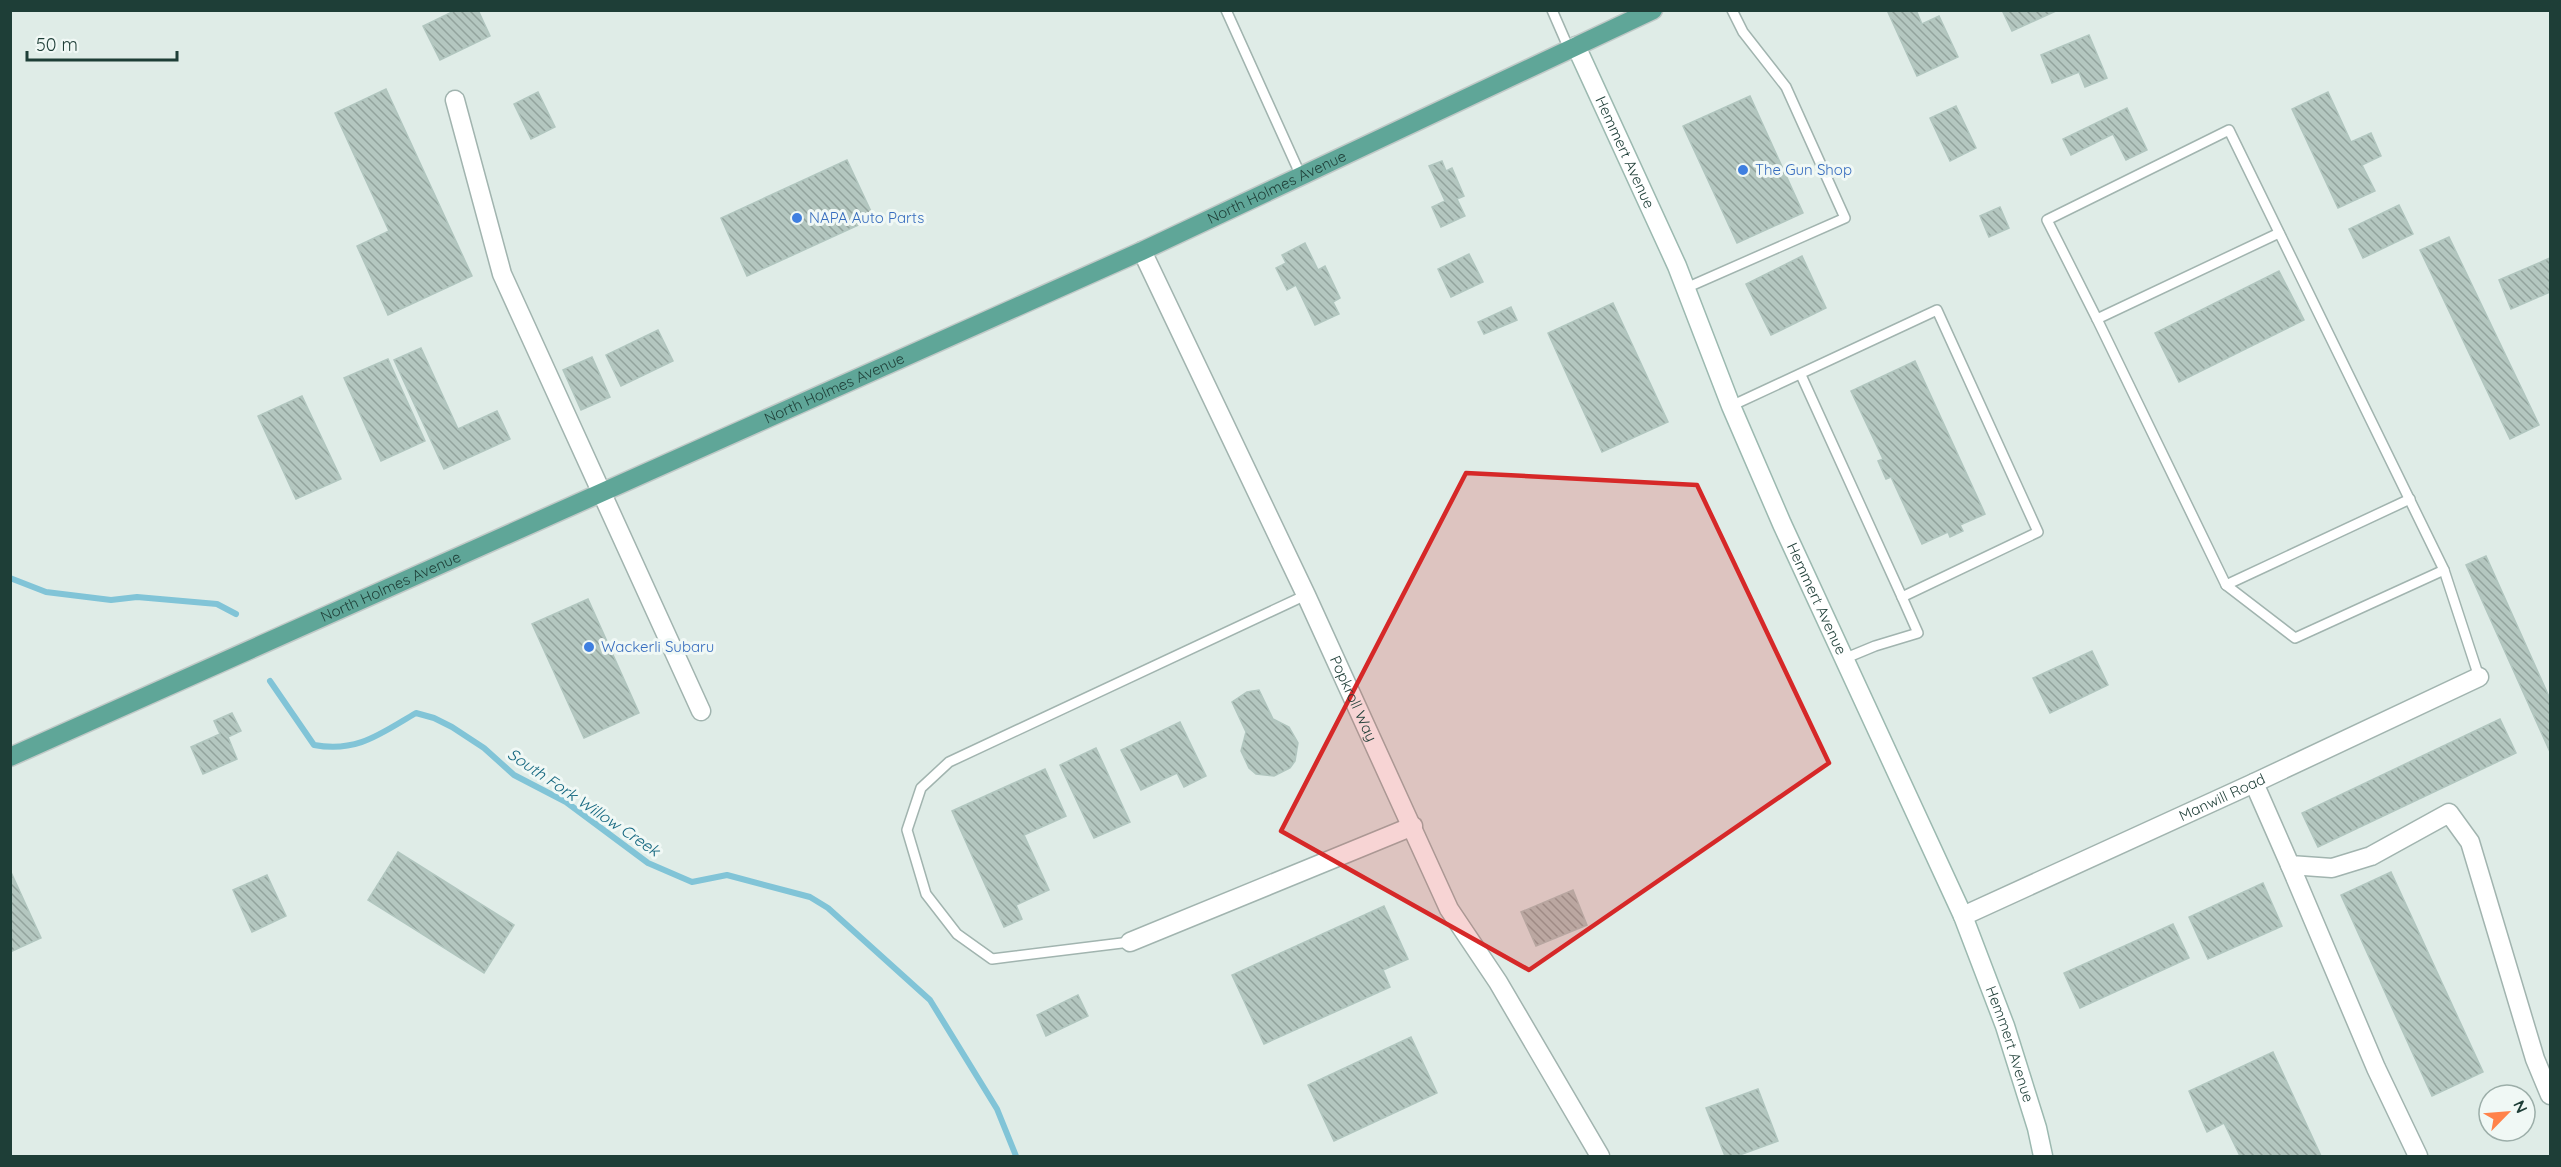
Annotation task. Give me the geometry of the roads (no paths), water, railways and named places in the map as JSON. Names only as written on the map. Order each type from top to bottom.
[{"type":"main road","name":"North Holmes Avenue","points":[[10,757],[1142,251],[1653,10]]},
{"type":"street","name":"Hemmert Avenue","points":[[1572,47],[1686,288],[1731,406],[1782,524],[1846,658],[1963,916],[2005,1026],[2037,1128],[2043,1156]]},
{"type":"street","points":[[455,100],[502,274],[700,711]]},
{"type":"street","name":"Popkroll Way","points":[[1142,251],[1306,595],[1449,909],[1498,982],[1600,1156]]},
{"type":"street","name":"Manwill Road","points":[[1963,916],[2479,677]]},
{"type":"street","points":[[2254,783],[2376,1068],[2418,1156]]},
{"type":"street","points":[[2290,865],[2332,868],[2371,856],[2449,813],[2470,842],[2535,1059],[2550,1095]]},
{"type":"street","points":[[1130,942],[1413,826]]},
{"type":"lane","points":[[1226,10],[1301,176]]},
{"type":"lane","points":[[1552,10],[1572,47]]},
{"type":"lane","points":[[1686,288],[1845,218],[1786,87],[1743,32],[1732,10]]},
{"type":"lane","points":[[2444,570],[2295,638],[2226,585],[2047,220],[2229,130],[2444,570],[2479,677]]},
{"type":"lane","points":[[2097,319],[2279,233]]},
{"type":"lane","points":[[1731,406],[1937,310],[2038,532],[1902,597]]},
{"type":"lane","points":[[1801,375],[1918,633],[1875,646],[1846,658]]},
{"type":"lane","points":[[2226,585],[2410,499]]},
{"type":"lane","points":[[1130,942],[992,959],[957,934],[926,894],[907,830],[921,788],[949,762],[1306,595]]},
{"type":"waterway","name":"South Fork Willow Creek","points":[[10,578],[46,592],[111,600],[137,597],[217,604],[236,614]]},
{"type":"waterway","name":"South Fork Willow Creek","points":[[270,681],[314,745],[329,747],[356,744],[368,740],[416,713],[434,718],[484,748],[514,775],[566,802],[648,863],[692,882],[727,875],[810,897],[828,908],[930,1000],[997,1109],[1016,1156]]},
{"type":"place","name":"The Gun Shop","points":[[1743,170]]},
{"type":"place","name":"NAPA Auto Parts","points":[[797,218]]},
{"type":"place","name":"Wackerli Subaru","points":[[589,647]]}]
